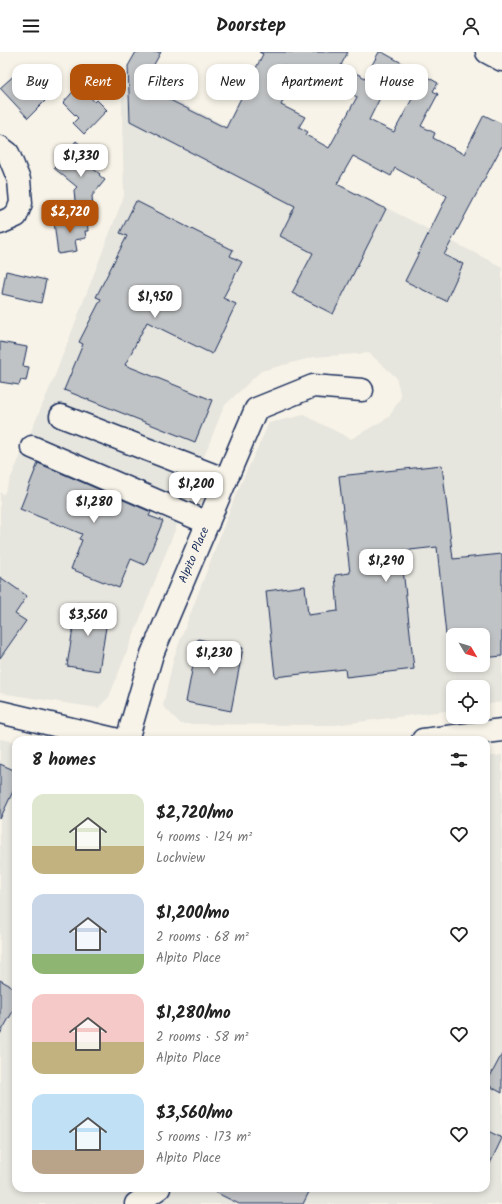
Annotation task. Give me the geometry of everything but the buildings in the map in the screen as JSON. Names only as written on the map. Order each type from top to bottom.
[{"type":"street","points":[[487,52],[502,60]]},
{"type":"street","points":[[0,147],[8,153],[19,180],[21,203],[16,216],[0,225]]},
{"type":"street","name":"Alpito Place","points":[[128,736],[152,654],[256,410],[313,386],[362,390]]},
{"type":"street","points":[[61,416],[226,480]]},
{"type":"street","points":[[32,447],[208,523]]},
{"type":"street","points":[[0,712],[101,736]]},
{"type":"street","points":[[455,736],[502,730]]},
{"type":"street","points":[[136,1204],[153,1192]]},
{"type":"shaded area","points":[[126,75],[134,79],[134,100],[176,100],[502,267],[502,702],[490,704],[490,680],[446,680],[446,711],[334,725],[181,724],[163,706],[174,657],[236,494],[269,423],[304,415],[351,439],[389,417],[401,397],[396,377],[369,353],[314,357],[261,371],[224,406],[109,697],[98,708],[0,693],[0,493],[4,494],[54,378],[124,196],[122,100],[126,100]]},
{"type":"shaded area","points":[[0,739],[12,741],[12,1192],[490,1192],[490,756],[502,755],[502,1204],[0,1204]]}]
